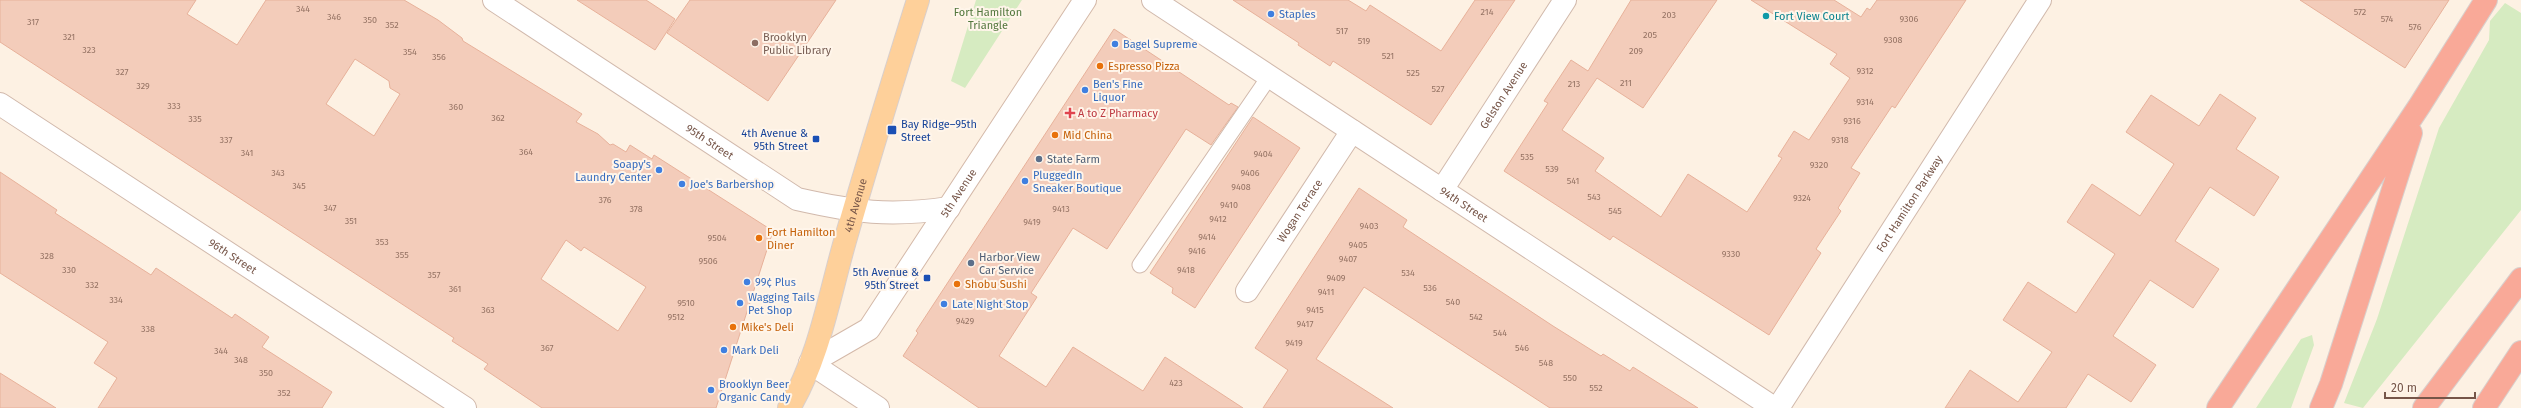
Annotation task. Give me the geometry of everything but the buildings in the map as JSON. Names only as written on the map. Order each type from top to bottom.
[{"type":"highway","points":[[2218,408],[2420,105],[2486,0]]},
{"type":"highway","points":[[2321,408],[2331,384],[2377,234],[2420,105]]},
{"type":"highway","points":[[2424,408],[2521,279]]},
{"type":"highway","points":[[2484,408],[2521,352]]},
{"type":"main road","name":"4th Avenue","points":[[789,408],[800,390],[810,363],[853,211],[918,0]]},
{"type":"street","name":"95th Street","points":[[494,0],[797,198],[853,211],[888,214],[948,208]]},
{"type":"street","name":"5th Avenue","points":[[810,363],[869,329],[1085,0]]},
{"type":"street","name":"94th Street","points":[[1153,0],[1774,408]]},
{"type":"street","name":"Gelston Avenue","points":[[1442,190],[1565,0]]},
{"type":"street","name":"Fort Hamilton Parkway","points":[[1778,408],[2040,0]]},
{"type":"street","name":"96th Street","points":[[0,104],[465,408]]},
{"type":"street","name":"Wogan Terrace","points":[[1247,291],[1352,131]]},
{"type":"street","points":[[810,363],[878,408]]},
{"type":"lane","points":[[1140,265],[1269,76]]},
{"type":"green space","name":"Fort Hamilton Triangle","points":[[976,0],[1022,0],[965,88],[951,81]]},
{"type":"green space","points":[[2505,3],[2521,13],[2521,210],[2363,408],[2344,403],[2377,319],[2439,128],[2489,40],[2490,21]]},
{"type":"green space","points":[[2312,335],[2314,345],[2291,408],[2256,408],[2301,339]]},
{"type":"place","name":"Staples","points":[[1271,14]]},
{"type":"place","name":"Fort View Court","points":[[1766,16]]},
{"type":"place","name":"Brooklyn Public Library","points":[[755,43]]},
{"type":"place","name":"Bagel Supreme","points":[[1115,44]]},
{"type":"place","name":"Espresso Pizza","points":[[1100,66]]},
{"type":"place","name":"Ben's Fine Liquor","points":[[1085,90]]},
{"type":"place","name":"A to Z Pharmacy","points":[[1070,113]]},
{"type":"place","name":"Bay Ridge–95th Street","points":[[892,130]]},
{"type":"place","name":"Mid China","points":[[1055,135]]},
{"type":"place","name":"4th Avenue & 95th Street","points":[[816,139]]},
{"type":"place","name":"State Farm","points":[[1039,159]]},
{"type":"place","name":"Soapy's Laundry Center","points":[[659,170]]},
{"type":"place","name":"PluggedIn Sneaker Boutique","points":[[1025,181]]},
{"type":"place","name":"Joe's Barbershop","points":[[682,184]]},
{"type":"place","name":"Fort Hamilton Diner","points":[[759,238]]},
{"type":"place","name":"Harbor View Car Service","points":[[971,263]]},
{"type":"place","name":"5th Avenue & 95th Street","points":[[927,278]]},
{"type":"place","name":"99¢ Plus","points":[[747,282]]},
{"type":"place","name":"Shobu Sushi","points":[[957,284]]},
{"type":"place","name":"Wagging Tails Pet Shop","points":[[740,303]]},
{"type":"place","name":"Late Night Stop","points":[[944,304]]},
{"type":"place","name":"Mike's Deli","points":[[733,327]]},
{"type":"place","name":"Mark Deli","points":[[724,350]]},
{"type":"place","name":"Brooklyn Beer Organic Candy","points":[[711,390]]}]
